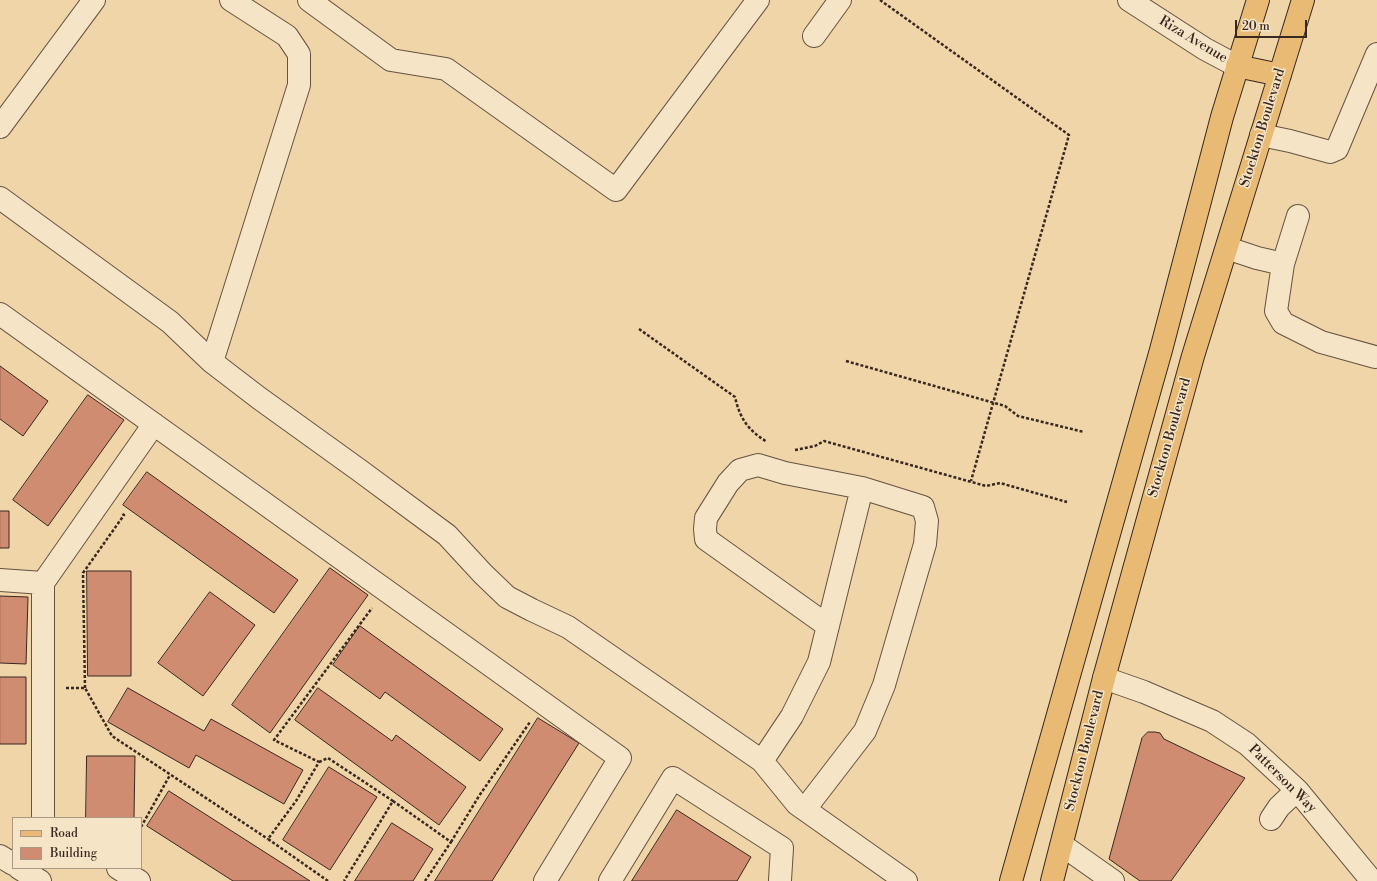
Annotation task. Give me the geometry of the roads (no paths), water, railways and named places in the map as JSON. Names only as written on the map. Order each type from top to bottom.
[{"type":"main road","points":[[1012,881],[1161,350],[1222,117],[1258,0]]},
{"type":"main road","name":"Stockton Boulevard","points":[[1052,881],[1104,678],[1193,356],[1303,0]]},
{"type":"main road","points":[[1237,66],[1280,75]]},
{"type":"main road","points":[[1104,678],[1097,645],[1141,500],[1128,468]]},
{"type":"street","points":[[0,127],[94,0]]},
{"type":"street","points":[[212,362],[299,85],[299,54],[287,36],[231,0]]},
{"type":"street","points":[[309,0],[391,60],[446,69],[616,190],[758,0]]},
{"type":"street","points":[[814,36],[840,0]]},
{"type":"street","name":"Riza Avenue","points":[[1129,0],[1204,49],[1237,66]]},
{"type":"street","points":[[1261,135],[1330,152],[1337,149],[1377,54]]},
{"type":"street","points":[[0,198],[170,322],[212,362],[259,398],[447,535],[483,574],[507,597],[568,627],[762,761],[797,804],[906,881]]},
{"type":"street","points":[[1298,216],[1283,264],[1276,311],[1283,323],[1321,342],[1375,357]]},
{"type":"street","points":[[1227,248],[1257,258],[1283,264]]},
{"type":"street","points":[[0,314],[620,758],[545,881]]},
{"type":"street","points":[[43,817],[43,583],[154,424]]},
{"type":"street","points":[[805,809],[865,731],[884,685],[925,544],[927,521],[923,507],[862,488],[785,473],[758,466],[740,470],[728,483],[706,518],[706,539],[828,626]]},
{"type":"street","points":[[762,761],[792,716],[819,662],[862,488]]},
{"type":"street","points":[[0,580],[43,583]]},
{"type":"street","name":"Patterson Way","points":[[1104,678],[1144,692],[1212,721],[1247,744],[1297,790],[1372,881]]},
{"type":"street","points":[[610,881],[673,778],[782,848],[780,880]]},
{"type":"street","points":[[1271,819],[1279,807],[1297,790]]},
{"type":"street","points":[[1062,845],[1113,881]]},
{"type":"street","points":[[0,856],[12,863]]},
{"type":"street","points":[[22,869],[40,881]]},
{"type":"street","points":[[120,869],[139,881]]}]
